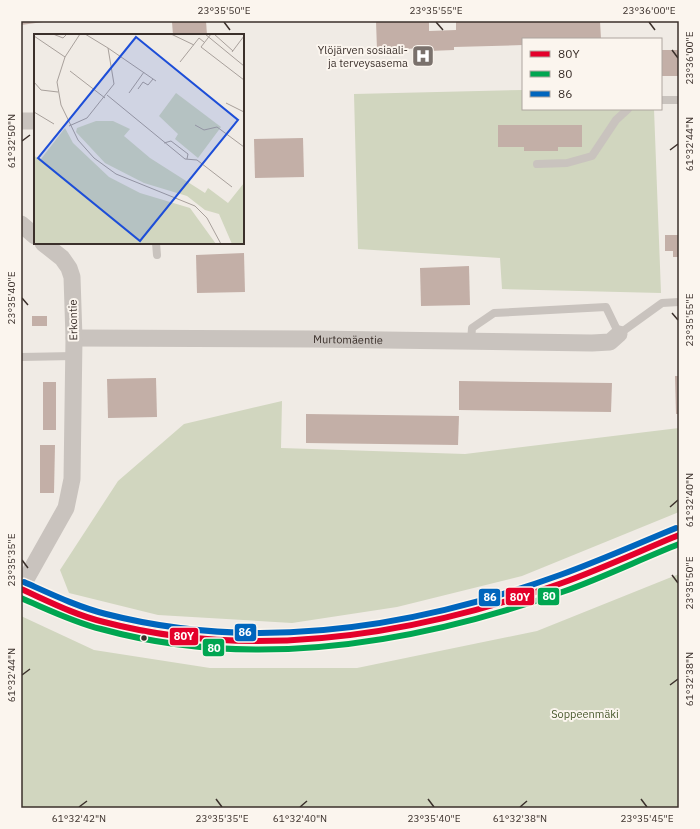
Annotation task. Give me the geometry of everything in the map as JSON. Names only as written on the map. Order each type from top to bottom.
[{"type":"main road","points":[[21,589],[79,614],[145,631],[229,642],[304,642],[376,633],[465,614],[547,589],[679,535]]},
{"type":"street","points":[[21,121],[34,121]]},
{"type":"street","points":[[21,224],[34,235]]},
{"type":"street","name":"Erkontie","points":[[21,589],[66,508],[72,479],[74,338],[72,277],[69,268],[62,258],[44,244]]},
{"type":"street","name":"Murtomäentie","points":[[74,338],[610,342],[619,334]]},
{"type":"lane","points":[[662,100],[679,100]]},
{"type":"lane","points":[[537,164],[567,163],[592,156],[616,120],[627,110]]},
{"type":"lane","points":[[156,244],[157,255]]},
{"type":"lane","points":[[471,341],[472,328],[494,313],[606,306],[619,334],[662,303],[679,302]]},
{"type":"lane","points":[[21,357],[74,356]]},
{"type":"green space","points":[[522,90],[522,110],[654,110],[661,293],[502,289],[500,258],[358,249],[354,94]]},
{"type":"green space","points":[[282,401],[281,448],[465,454],[679,428],[679,512],[522,576],[397,607],[292,623],[158,615],[69,593],[60,570],[118,481],[184,424]]},
{"type":"green space","name":"Soppeenmäki","points":[[679,574],[679,808],[21,808],[21,616],[94,650],[210,668],[357,668],[537,631]]},
{"type":"building","points":[[21,21],[43,21],[43,22],[21,25]]},
{"type":"building","points":[[206,21],[207,34],[173,34],[172,22]]},
{"type":"building","points":[[376,21],[429,21],[429,31],[456,30],[456,21],[600,21],[601,38],[522,38],[522,45],[454,47],[454,50],[429,51],[429,48],[377,50]]},
{"type":"building","points":[[662,50],[679,50],[679,76],[662,76]]},
{"type":"building","points":[[498,125],[582,125],[582,147],[558,147],[558,151],[524,151],[524,147],[498,147]]},
{"type":"building","points":[[303,138],[304,177],[255,178],[254,139]]},
{"type":"building","points":[[665,235],[679,235],[679,257],[673,257],[673,251],[665,251]]},
{"type":"building","points":[[244,253],[245,292],[197,293],[196,255]]},
{"type":"building","points":[[469,266],[470,305],[421,306],[420,268]]},
{"type":"building","points":[[32,316],[47,316],[47,326],[32,326]]},
{"type":"building","points":[[675,376],[679,376],[679,414],[676,414]]},
{"type":"building","points":[[156,378],[157,417],[108,418],[107,379]]},
{"type":"building","points":[[459,381],[612,383],[611,412],[459,410]]},
{"type":"building","points":[[43,382],[56,382],[56,430],[43,430]]},
{"type":"building","points":[[306,414],[459,416],[458,445],[306,443]]},
{"type":"building","points":[[40,445],[55,445],[54,493],[40,493]]},
{"type":"transit line","name":"86","points":[[24,582],[85,608],[163,626],[221,632],[278,633],[335,629],[392,621],[449,609],[505,593],[575,570],[676,528]]},
{"type":"transit line","name":"80Y","points":[[21,589],[83,616],[162,634],[219,640],[277,641],[335,637],[393,629],[450,617],[506,601],[577,578],[679,535]]},
{"type":"transit line","name":"80","points":[[21,598],[80,623],[159,642],[217,648],[276,649],[335,645],[394,637],[452,625],[509,609],[580,586],[679,544]]},
{"type":"place","name":"Ylöjärven sosiaali- ja terveysasema","points":[[423,56]]}]
